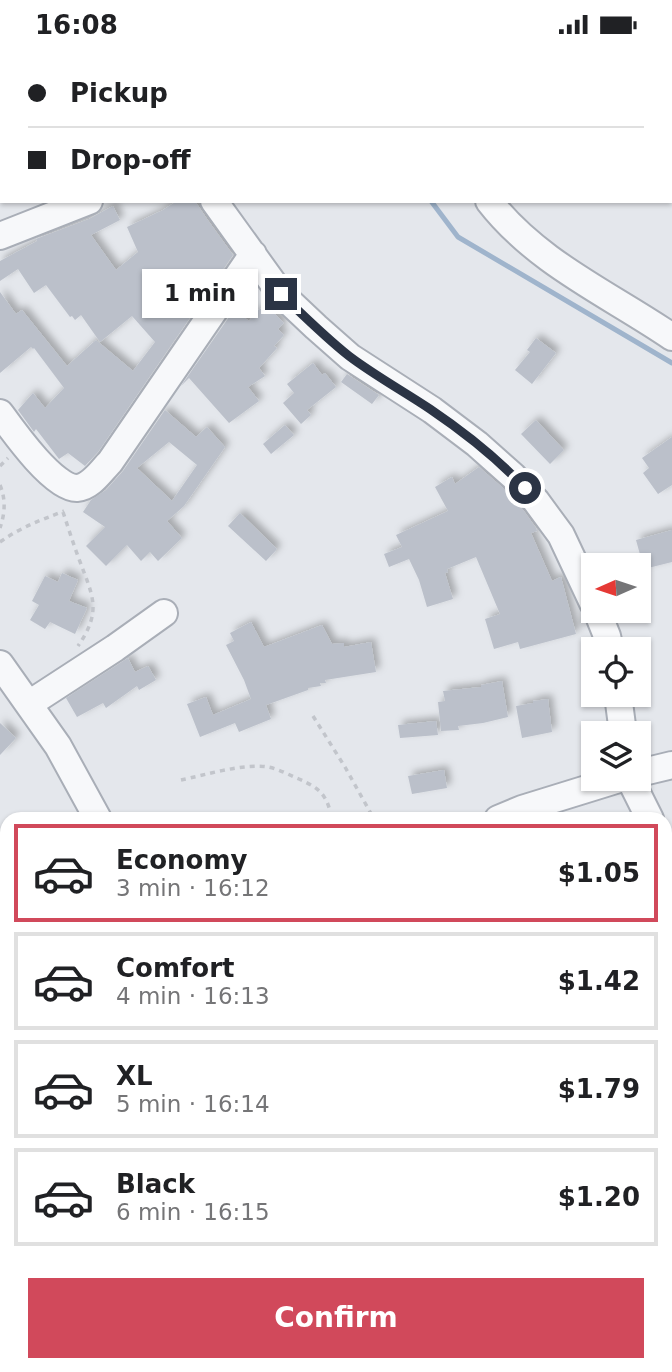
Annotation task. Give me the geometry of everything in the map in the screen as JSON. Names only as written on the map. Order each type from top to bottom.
[{"type":"street","points":[[0,236],[84,203]]},
{"type":"street","points":[[215,203],[281,294],[324,335],[350,357],[432,410],[513,476],[561,535],[581,578]]},
{"type":"street","points":[[490,203],[541,254],[672,337]]},
{"type":"street","points":[[0,413],[22,443],[54,477],[66,486],[78,488],[90,483],[110,462],[253,254]]},
{"type":"street","points":[[29,704],[164,613]]},
{"type":"street","points":[[0,664],[58,746],[94,812]]},
{"type":"street","points":[[651,770],[672,765]]},
{"type":"street","points":[[515,812],[581,791]]},
{"type":"street","points":[[636,791],[646,812]]},
{"type":"path","points":[[0,485],[5,506],[0,528]]},
{"type":"path","points":[[0,542],[38,520],[63,512],[78,488]]},
{"type":"path","points":[[63,512],[94,603],[87,631],[75,651]]},
{"type":"path","points":[[313,716],[370,812]]},
{"type":"path","points":[[181,780],[241,768],[268,767],[316,787],[324,795],[330,812]]},
{"type":"building","points":[[174,203],[196,203],[233,255],[98,452],[85,466],[68,453],[59,459],[18,410],[33,393],[45,408],[64,388],[31,347],[0,373],[0,292],[16,314],[22,310],[67,366],[96,340],[133,371],[155,342],[132,316],[100,342],[81,315],[75,320],[70,317],[46,285],[34,293],[18,269],[0,281],[0,261],[37,241],[36,239],[89,219],[113,206],[120,220],[91,235],[116,270],[138,252],[127,227]]},
{"type":"building","points":[[266,305],[284,323],[278,329],[284,335],[274,346],[277,348],[259,368],[265,376],[248,387],[259,401],[229,423],[189,378],[181,386],[234,310],[249,321]]},
{"type":"building","points":[[536,338],[556,353],[532,384],[515,370],[530,352],[527,350]]},
{"type":"building","points":[[313,363],[336,387],[307,410],[311,415],[301,424],[283,403],[294,393],[287,384]]},
{"type":"building","points":[[347,374],[379,395],[372,404],[341,382]]},
{"type":"building","points":[[165,410],[196,437],[207,427],[225,447],[184,506],[167,521],[182,538],[158,561],[150,552],[141,561],[127,545],[106,566],[86,546],[105,527],[83,512],[91,500],[106,490],[123,471]],"holes":[[[169,442],[197,465],[172,501],[137,468]]]},
{"type":"building","points":[[536,420],[564,450],[550,464],[521,434]]},
{"type":"building","points":[[285,425],[294,435],[271,454],[263,444]]},
{"type":"building","points":[[672,437],[672,485],[658,494],[643,473],[649,468],[642,458]]},
{"type":"building","points":[[479,467],[502,487],[536,528],[537,531],[531,533],[552,581],[561,577],[576,634],[520,649],[518,642],[494,649],[485,619],[500,614],[476,557],[447,569],[448,572],[445,573],[453,599],[427,607],[409,559],[389,567],[384,554],[402,547],[396,535],[448,511],[435,487],[452,477],[455,484]]},
{"type":"building","points":[[240,513],[277,549],[266,561],[228,526]]},
{"type":"building","points":[[672,530],[672,562],[651,567],[651,553],[640,553],[636,540]]},
{"type":"building","points":[[62,573],[78,580],[69,601],[87,608],[75,634],[50,622],[45,629],[30,620],[39,605],[32,601],[45,576],[58,582]]},
{"type":"building","points":[[251,622],[264,647],[322,625],[332,644],[344,643],[344,647],[371,642],[376,672],[325,680],[326,683],[320,683],[321,686],[308,688],[266,705],[271,719],[239,732],[235,723],[200,737],[187,704],[206,697],[213,715],[251,699],[226,645],[234,641],[230,633]]},
{"type":"building","points":[[128,658],[135,672],[148,666],[156,680],[139,690],[137,686],[106,708],[103,703],[77,717],[66,698]]},
{"type":"building","points":[[502,681],[508,717],[458,726],[459,730],[441,731],[438,702],[445,701],[443,691],[481,687]]},
{"type":"building","points":[[548,699],[552,732],[522,738],[516,706]]},
{"type":"building","points":[[436,721],[438,735],[400,738],[398,725]]},
{"type":"building","points":[[0,723],[16,738],[0,755]]},
{"type":"building","points":[[444,770],[447,788],[412,794],[408,776]]},
{"type":"waterway","points":[[432,203],[458,237],[672,363]]},
{"type":"route","points":[[281,294],[350,357],[432,410],[477,444],[525,488]]}]
